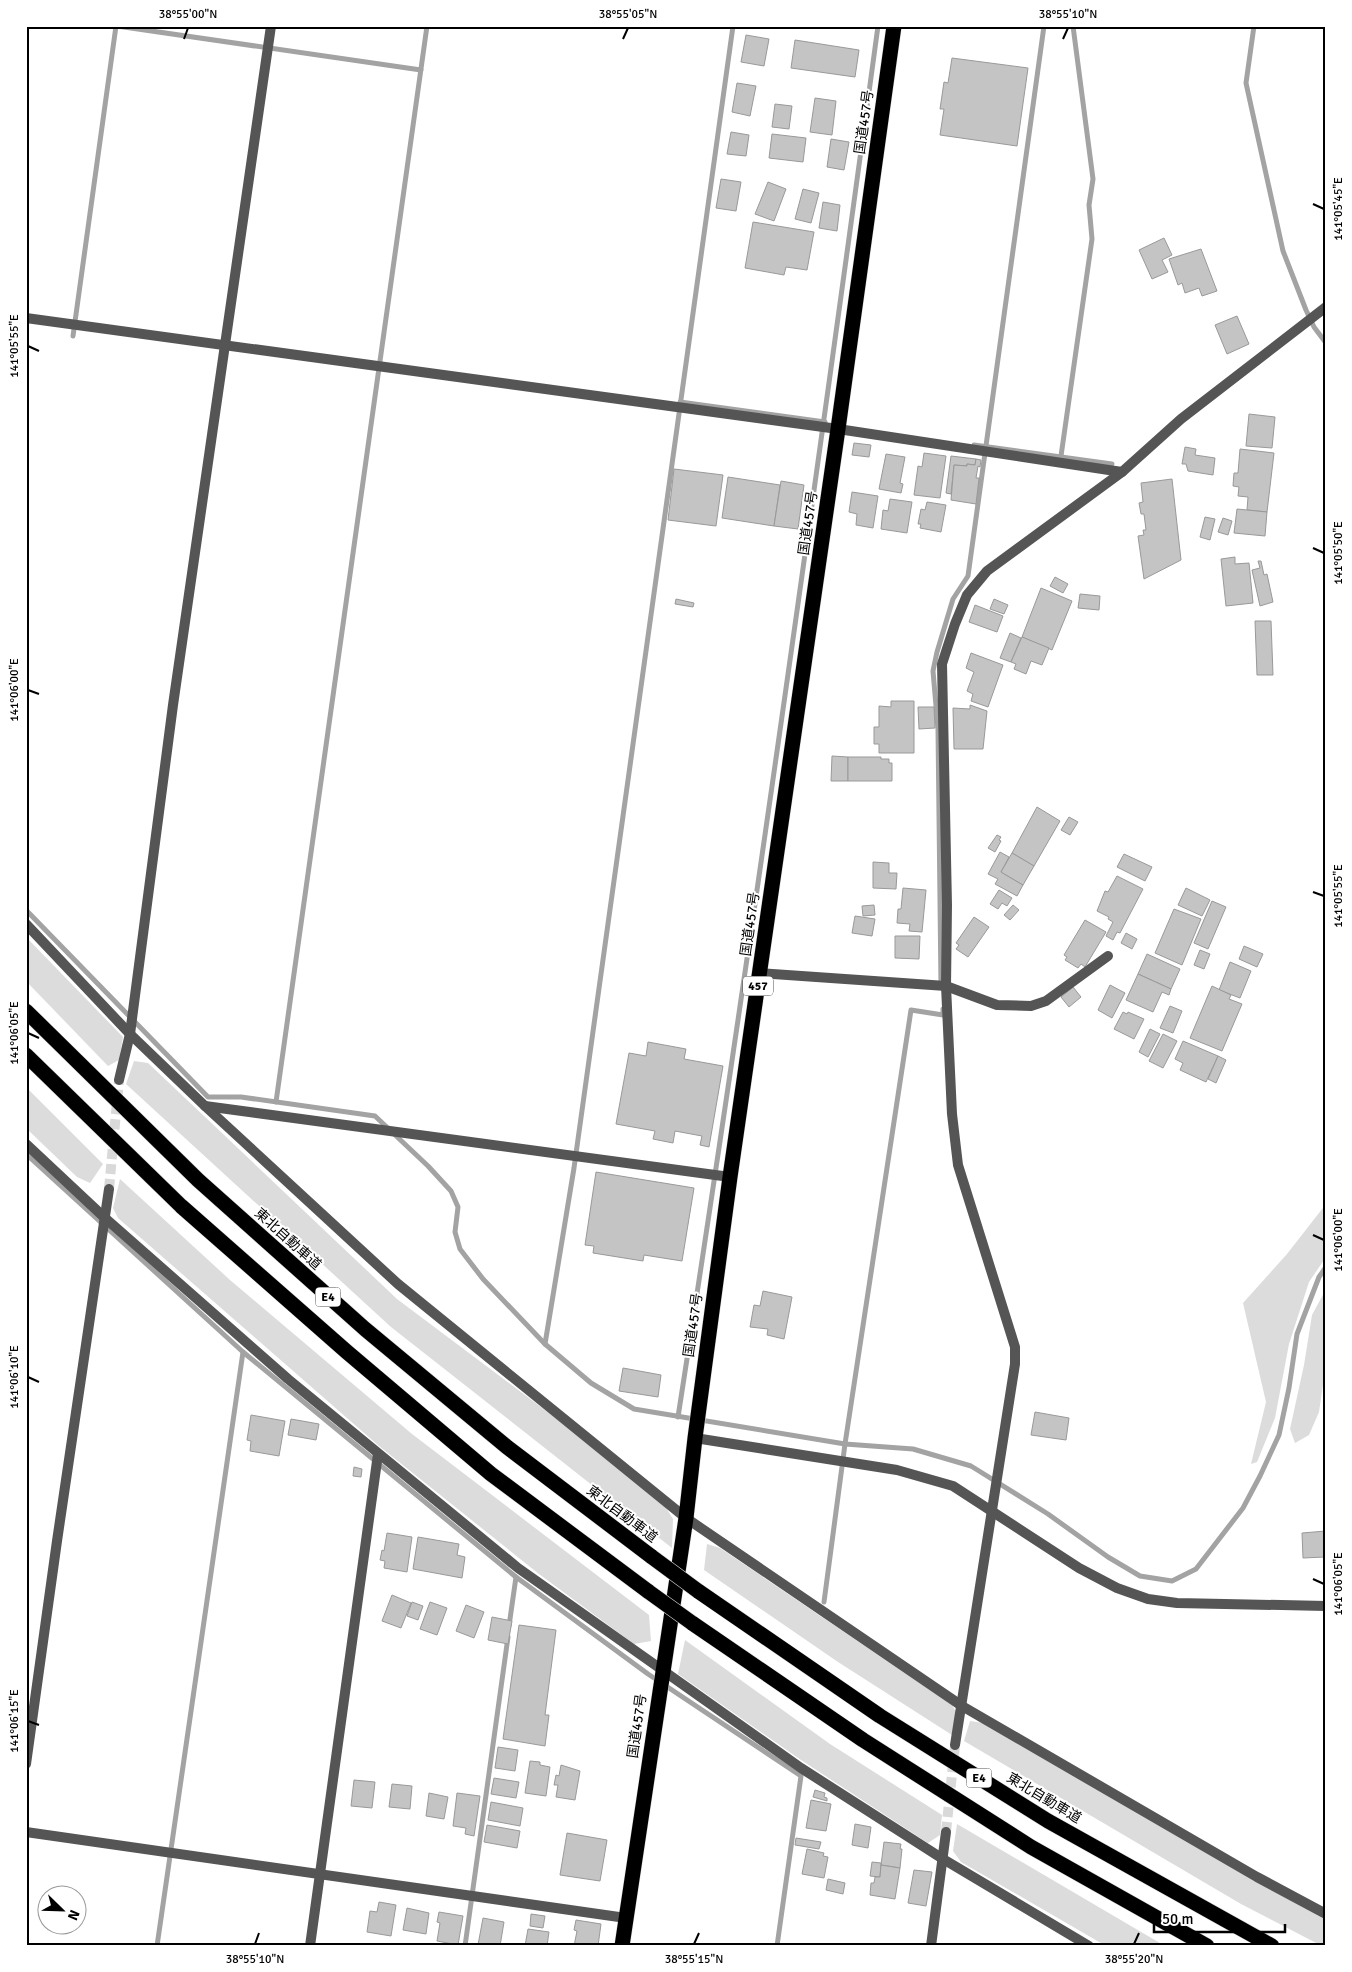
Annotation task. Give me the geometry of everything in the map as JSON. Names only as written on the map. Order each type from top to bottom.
[{"type":"highway","name":"国道457号","points":[[622,1946],[686,1518],[730,1176],[894,26]]},
{"type":"highway","name":"東北自動車道","points":[[26,1011],[198,1180],[365,1329],[507,1447],[652,1558],[880,1716],[1048,1821],[1272,1946]]},
{"type":"highway","name":"E4","points":[[26,1055],[181,1206],[347,1352],[491,1474],[692,1623],[863,1740],[1031,1847],[1207,1946]]},
{"type":"street","points":[[119,1080],[130,1034],[173,705],[271,26]]},
{"type":"street","points":[[955,1745],[1015,1364],[1015,1346],[958,1165],[952,1114],[946,986],[947,905],[942,664],[967,595],[987,571],[1122,472],[1181,419],[1326,307]]},
{"type":"street","points":[[26,318],[838,429],[1122,472]]},
{"type":"street","points":[[26,924],[130,1034],[398,1284],[686,1518],[962,1706],[1257,1877],[1326,1914]]},
{"type":"street","points":[[760,973],[946,986],[997,1005],[1031,1006],[1046,1001],[1108,956]]},
{"type":"street","points":[[205,1106],[730,1176]]},
{"type":"street","points":[[26,1144],[105,1218],[288,1379],[518,1568],[801,1768],[943,1859],[1089,1946]]},
{"type":"street","points":[[26,1764],[58,1531],[109,1189]]},
{"type":"street","points":[[695,1438],[897,1470],[953,1486],[1079,1568],[1117,1588],[1148,1599],[1177,1603],[1326,1606]]},
{"type":"street","points":[[310,1946],[378,1454]]},
{"type":"street","points":[[26,1832],[626,1918]]},
{"type":"street","points":[[931,1946],[946,1832]]},
{"type":"shaded area","points":[[26,937],[123,1037],[119,1060],[108,1066],[26,981]]},
{"type":"shaded area","points":[[134,1061],[148,1063],[397,1299],[658,1495],[673,1519],[672,1548],[391,1327],[126,1084]]},
{"type":"shaded area","points":[[26,1087],[103,1164],[90,1183],[77,1177],[26,1128]]},
{"type":"shaded area","points":[[120,1179],[230,1280],[412,1434],[649,1615],[651,1641],[634,1644],[539,1574],[379,1446],[118,1218],[113,1208]]},
{"type":"shaded area","points":[[1326,1204],[1326,1257],[1309,1282],[1289,1344],[1275,1418],[1257,1462],[1251,1464],[1266,1402],[1243,1303],[1287,1254]]},
{"type":"shaded area","points":[[1326,1289],[1326,1364],[1319,1412],[1309,1435],[1295,1443],[1290,1429],[1304,1365],[1312,1315]]},
{"type":"shaded area","points":[[707,1544],[720,1548],[952,1705],[956,1712],[952,1735],[838,1662],[704,1570]]},
{"type":"shaded area","points":[[685,1640],[830,1744],[942,1815],[940,1835],[928,1843],[801,1760],[678,1674]]},
{"type":"shaded area","points":[[970,1721],[983,1723],[1326,1920],[1326,1946],[1322,1946],[1241,1904],[964,1741]]},
{"type":"shaded area","points":[[957,1824],[1165,1946],[1106,1946],[961,1862],[953,1851]]},
{"type":"building","points":[[746,35],[769,39],[764,66],[741,62]]},
{"type":"building","points":[[795,40],[859,50],[855,77],[791,68]]},
{"type":"building","points":[[952,58],[1028,68],[1017,146],[940,135],[944,109],[940,109],[944,82],[948,83]]},
{"type":"building","points":[[737,83],[756,86],[750,116],[732,112]]},
{"type":"building","points":[[815,98],[836,101],[832,135],[810,132]]},
{"type":"building","points":[[775,104],[792,106],[789,129],[772,127]]},
{"type":"building","points":[[731,132],[749,135],[746,156],[727,154]]},
{"type":"building","points":[[772,134],[806,138],[803,162],[769,158]]},
{"type":"building","points":[[831,139],[849,142],[844,170],[827,167]]},
{"type":"building","points":[[721,179],[741,182],[736,211],[716,208]]},
{"type":"building","points":[[768,182],[786,189],[774,221],[755,214]]},
{"type":"building","points":[[803,189],[819,193],[811,223],[795,219]]},
{"type":"building","points":[[823,202],[840,205],[837,231],[819,228]]},
{"type":"building","points":[[753,222],[814,232],[807,270],[786,267],[784,275],[745,268]]},
{"type":"building","points":[[1164,238],[1172,255],[1162,260],[1168,272],[1152,279],[1139,250]]},
{"type":"building","points":[[1201,249],[1217,291],[1202,296],[1199,288],[1185,293],[1182,283],[1178,285],[1169,259]]},
{"type":"building","points":[[1237,316],[1249,344],[1227,354],[1215,325]]},
{"type":"building","points":[[1249,414],[1275,417],[1272,448],[1246,446]]},
{"type":"building","points":[[854,443],[871,445],[869,457],[852,455]]},
{"type":"building","points":[[1185,447],[1196,449],[1195,455],[1215,458],[1213,475],[1188,471],[1186,464],[1182,464]]},
{"type":"building","points":[[1240,449],[1274,453],[1267,512],[1247,510],[1248,497],[1238,496],[1239,487],[1233,486],[1234,473],[1238,473]]},
{"type":"building","points":[[924,453],[946,456],[940,498],[914,495],[918,466],[922,467]]},
{"type":"building","points":[[886,454],[905,457],[900,483],[903,484],[901,493],[879,489]]},
{"type":"building","points":[[951,456],[976,459],[975,465],[954,465],[951,494],[946,493]]},
{"type":"building","points":[[976,459],[981,460],[976,478],[979,478],[976,504],[951,500],[954,465],[975,465]]},
{"type":"building","points":[[674,469],[723,475],[716,526],[668,520]]},
{"type":"building","points":[[728,477],[780,485],[774,526],[722,518]]},
{"type":"building","points":[[1172,479],[1181,560],[1144,579],[1138,536],[1144,535],[1143,530],[1146,530],[1144,514],[1141,514],[1139,503],[1143,502],[1141,483]]},
{"type":"building","points":[[781,481],[804,485],[798,529],[774,526]]},
{"type":"building","points":[[852,492],[878,496],[873,528],[856,525],[857,514],[849,512]]},
{"type":"building","points":[[890,499],[912,502],[907,533],[881,529],[883,510],[888,511]]},
{"type":"building","points":[[927,502],[946,505],[941,532],[920,528],[921,524],[918,524],[921,509],[925,510]]},
{"type":"building","points":[[1237,509],[1267,512],[1265,536],[1234,533]]},
{"type":"building","points":[[1205,517],[1215,519],[1210,540],[1200,537]]},
{"type":"building","points":[[1223,518],[1232,521],[1228,535],[1218,532]]},
{"type":"building","points":[[1235,557],[1235,564],[1249,563],[1253,603],[1226,606],[1221,559]]},
{"type":"building","points":[[1258,561],[1261,561],[1264,575],[1267,574],[1273,602],[1260,606],[1252,570],[1260,568]]},
{"type":"building","points":[[1055,577],[1068,584],[1063,593],[1050,586]]},
{"type":"building","points":[[1041,588],[1072,601],[1052,650],[1022,637]]},
{"type":"building","points":[[1080,594],[1100,596],[1099,610],[1078,608]]},
{"type":"building","points":[[676,599],[694,603],[693,607],[675,604]]},
{"type":"building","points":[[994,599],[1008,605],[1004,614],[990,609]]},
{"type":"building","points":[[975,605],[1003,616],[997,632],[969,622]]},
{"type":"building","points":[[1255,621],[1271,621],[1273,675],[1257,675]]},
{"type":"building","points":[[1010,633],[1021,638],[1011,662],[1000,658]]},
{"type":"building","points":[[1022,637],[1049,648],[1042,665],[1031,661],[1026,674],[1014,669],[1016,664],[1011,662]]},
{"type":"building","points":[[971,653],[1003,665],[988,707],[971,701],[973,694],[967,691],[974,672],[966,668]]},
{"type":"building","points":[[891,701],[914,701],[914,753],[879,753],[879,744],[874,744],[874,727],[879,727],[879,706],[891,707]]},
{"type":"building","points":[[970,705],[987,711],[983,749],[954,749],[953,708],[970,709]]},
{"type":"building","points":[[918,707],[934,707],[935,728],[919,729]]},
{"type":"building","points":[[832,756],[848,757],[848,781],[831,781]]},
{"type":"building","points":[[848,757],[881,757],[881,759],[889,759],[889,763],[892,763],[892,781],[848,781]]},
{"type":"building","points":[[1037,807],[1060,821],[1034,866],[1012,853]]},
{"type":"building","points":[[1069,817],[1078,822],[1070,835],[1061,830]]},
{"type":"building","points":[[997,835],[1001,837],[999,840],[1001,841],[995,852],[988,848]]},
{"type":"building","points":[[1000,852],[1009,857],[1001,872],[1023,885],[1017,896],[995,884],[998,879],[988,874]]},
{"type":"building","points":[[1012,853],[1034,866],[1023,885],[1001,872]]},
{"type":"building","points":[[1124,854],[1152,867],[1145,881],[1117,867]]},
{"type":"building","points":[[873,862],[889,863],[889,873],[897,873],[896,889],[873,888]]},
{"type":"building","points":[[1117,876],[1143,889],[1120,933],[1117,932],[1113,940],[1106,936],[1113,922],[1108,919],[1109,917],[1097,911],[1105,891],[1108,892]]},
{"type":"building","points":[[903,888],[926,890],[922,932],[909,931],[910,924],[897,923],[898,909],[901,909]]},
{"type":"building","points":[[1186,888],[1210,900],[1202,916],[1178,905]]},
{"type":"building","points":[[999,890],[1012,898],[1007,906],[1002,903],[998,909],[990,904]]},
{"type":"building","points":[[1212,901],[1226,907],[1208,949],[1194,943]]},
{"type":"building","points":[[874,905],[875,915],[863,916],[862,906]]},
{"type":"building","points":[[1013,905],[1019,910],[1010,920],[1004,915]]},
{"type":"building","points":[[1174,909],[1201,919],[1182,965],[1155,953]]},
{"type":"building","points":[[855,916],[875,919],[872,936],[852,933]]},
{"type":"building","points":[[974,917],[989,927],[968,957],[956,949],[959,945],[956,943]]},
{"type":"building","points":[[1085,920],[1106,932],[1085,967],[1081,964],[1078,968],[1065,960],[1067,957],[1064,955]]},
{"type":"building","points":[[1126,933],[1137,939],[1132,949],[1121,943]]},
{"type":"building","points":[[895,936],[920,936],[919,959],[895,958]]},
{"type":"building","points":[[1244,946],[1263,954],[1257,967],[1239,959]]},
{"type":"building","points":[[1200,950],[1210,954],[1204,969],[1194,965]]},
{"type":"building","points":[[1147,954],[1180,969],[1171,989],[1138,974]]},
{"type":"building","points":[[1230,962],[1251,971],[1240,998],[1219,990]]},
{"type":"building","points":[[1138,974],[1171,989],[1169,995],[1162,992],[1153,1012],[1126,1000]]},
{"type":"building","points":[[1110,985],[1125,993],[1112,1018],[1098,1010]]},
{"type":"building","points":[[1212,986],[1231,995],[1229,999],[1242,1004],[1222,1051],[1190,1038]]},
{"type":"building","points":[[1073,987],[1081,997],[1069,1007],[1061,997]]},
{"type":"building","points":[[1170,1006],[1182,1011],[1173,1033],[1160,1028]]},
{"type":"building","points":[[1123,1012],[1127,1014],[1128,1012],[1144,1019],[1134,1039],[1114,1029]]},
{"type":"building","points":[[1150,1029],[1160,1034],[1148,1057],[1139,1052]]},
{"type":"building","points":[[1163,1034],[1177,1041],[1163,1068],[1149,1061]]},
{"type":"building","points":[[1183,1041],[1218,1056],[1206,1082],[1180,1070],[1183,1063],[1175,1059]]},
{"type":"building","points":[[648,1042],[686,1049],[684,1059],[723,1066],[709,1147],[700,1145],[702,1136],[675,1131],[673,1143],[653,1139],[655,1131],[616,1124],[629,1053],[646,1056]]},
{"type":"building","points":[[1218,1056],[1226,1060],[1216,1083],[1208,1079]]},
{"type":"building","points":[[596,1172],[694,1188],[682,1261],[644,1255],[643,1261],[593,1253],[594,1246],[585,1245]]},
{"type":"building","points":[[763,1291],[792,1297],[784,1339],[767,1335],[768,1329],[750,1327],[754,1305],[760,1306]]},
{"type":"building","points":[[623,1368],[661,1375],[658,1397],[619,1391]]},
{"type":"building","points":[[1035,1412],[1069,1418],[1066,1440],[1031,1435]]},
{"type":"building","points":[[251,1415],[285,1421],[279,1456],[250,1451],[251,1441],[247,1440]]},
{"type":"building","points":[[291,1419],[319,1424],[316,1440],[288,1435]]},
{"type":"building","points":[[354,1467],[362,1469],[361,1477],[353,1476]]},
{"type":"building","points":[[1326,1531],[1325,1557],[1303,1558],[1302,1533]]},
{"type":"building","points":[[387,1533],[412,1537],[407,1572],[384,1568],[385,1561],[380,1560],[382,1550],[384,1551]]},
{"type":"building","points":[[418,1537],[459,1544],[457,1555],[465,1557],[462,1578],[413,1569]]},
{"type":"building","points":[[392,1595],[411,1603],[401,1628],[382,1621]]},
{"type":"building","points":[[412,1602],[423,1606],[418,1620],[407,1616]]},
{"type":"building","points":[[430,1602],[447,1608],[437,1635],[420,1629]]},
{"type":"building","points":[[466,1605],[484,1612],[474,1638],[456,1631]]},
{"type":"building","points":[[492,1617],[512,1621],[508,1644],[488,1640]]},
{"type":"building","points":[[519,1625],[556,1630],[545,1715],[549,1715],[545,1746],[503,1739]]},
{"type":"building","points":[[498,1747],[518,1750],[515,1771],[495,1768]]},
{"type":"building","points":[[530,1761],[540,1762],[540,1765],[550,1767],[546,1796],[525,1793]]},
{"type":"building","points":[[561,1765],[580,1771],[575,1800],[556,1797],[558,1785],[554,1785],[556,1775],[559,1776]]},
{"type":"building","points":[[494,1778],[519,1782],[516,1798],[491,1794]]},
{"type":"building","points":[[354,1780],[375,1782],[372,1808],[351,1806]]},
{"type":"building","points":[[392,1784],[412,1786],[410,1809],[389,1807]]},
{"type":"building","points":[[815,1790],[825,1793],[824,1797],[827,1798],[827,1801],[813,1797]]},
{"type":"building","points":[[429,1793],[448,1797],[444,1819],[426,1816]]},
{"type":"building","points":[[457,1793],[480,1796],[474,1836],[465,1834],[466,1828],[453,1826]]},
{"type":"building","points":[[811,1800],[831,1804],[826,1831],[806,1828]]},
{"type":"building","points":[[491,1802],[523,1808],[520,1826],[488,1820]]},
{"type":"building","points":[[855,1824],[871,1827],[868,1848],[852,1845]]},
{"type":"building","points":[[487,1825],[520,1831],[517,1848],[484,1842]]},
{"type":"building","points":[[567,1833],[607,1840],[600,1881],[560,1875]]},
{"type":"building","points":[[796,1838],[821,1842],[819,1849],[795,1845]]},
{"type":"building","points":[[884,1842],[901,1844],[900,1868],[881,1865]]},
{"type":"building","points":[[807,1849],[824,1853],[823,1856],[828,1857],[824,1878],[802,1874]]},
{"type":"building","points":[[872,1862],[881,1863],[880,1877],[870,1876]]},
{"type":"building","points":[[881,1865],[900,1868],[895,1899],[870,1895],[871,1883],[874,1883],[875,1877],[880,1877]]},
{"type":"building","points":[[914,1870],[932,1872],[926,1906],[908,1903]]},
{"type":"building","points":[[828,1879],[845,1883],[843,1894],[826,1890]]},
{"type":"building","points":[[379,1902],[396,1905],[391,1936],[367,1932],[370,1911],[377,1912]]},
{"type":"building","points":[[407,1908],[429,1913],[426,1934],[403,1930]]},
{"type":"building","points":[[439,1912],[463,1916],[458,1945],[437,1941],[440,1923],[437,1922]]},
{"type":"building","points":[[531,1914],[545,1916],[543,1928],[530,1926]]},
{"type":"building","points":[[483,1918],[504,1922],[500,1946],[478,1945]]},
{"type":"building","points":[[576,1920],[601,1924],[598,1946],[574,1946],[577,1931],[574,1930]]},
{"type":"building","points":[[528,1929],[549,1932],[547,1946],[525,1946]]},
{"type":"waterway","points":[[73,336],[116,26]]},
{"type":"waterway","points":[[117,26],[421,70]]},
{"type":"waterway","points":[[276,1102],[427,26]]},
{"type":"waterway","points":[[545,1344],[574,1168],[733,26]]},
{"type":"waterway","points":[[678,1417],[731,1070],[878,26]]},
{"type":"waterway","points":[[941,986],[938,729],[933,671],[953,599],[968,576],[1044,26]]},
{"type":"waterway","points":[[1061,456],[1092,239],[1089,205],[1093,179],[1073,26]]},
{"type":"waterway","points":[[1254,26],[1246,83],[1283,251],[1306,310],[1314,327],[1326,343]]},
{"type":"waterway","points":[[680,402],[825,422]]},
{"type":"waterway","points":[[974,445],[1112,464]]},
{"type":"waterway","points":[[26,910],[208,1097],[241,1097],[375,1116],[428,1166],[451,1191],[458,1207],[455,1232],[460,1249],[483,1279],[545,1344],[591,1383],[634,1409],[845,1444],[913,1449],[971,1466],[1048,1514],[1108,1557],[1140,1576],[1172,1581],[1196,1569],[1243,1508],[1279,1435],[1289,1388],[1297,1334],[1319,1277],[1326,1267]]},
{"type":"waterway","points":[[824,1602],[845,1444],[911,1010],[943,1015],[943,1009]]},
{"type":"waterway","points":[[26,1154],[243,1352],[157,1946]]},
{"type":"waterway","points":[[243,1352],[516,1577],[648,1674],[801,1776],[777,1946]]},
{"type":"waterway","points":[[509,1626],[516,1577]]},
{"type":"waterway","points":[[465,1946],[508,1637]]},
{"type":"tunnel","points":[[109,1189],[119,1080]]},
{"type":"tunnel","points":[[946,1832],[955,1745]]}]
